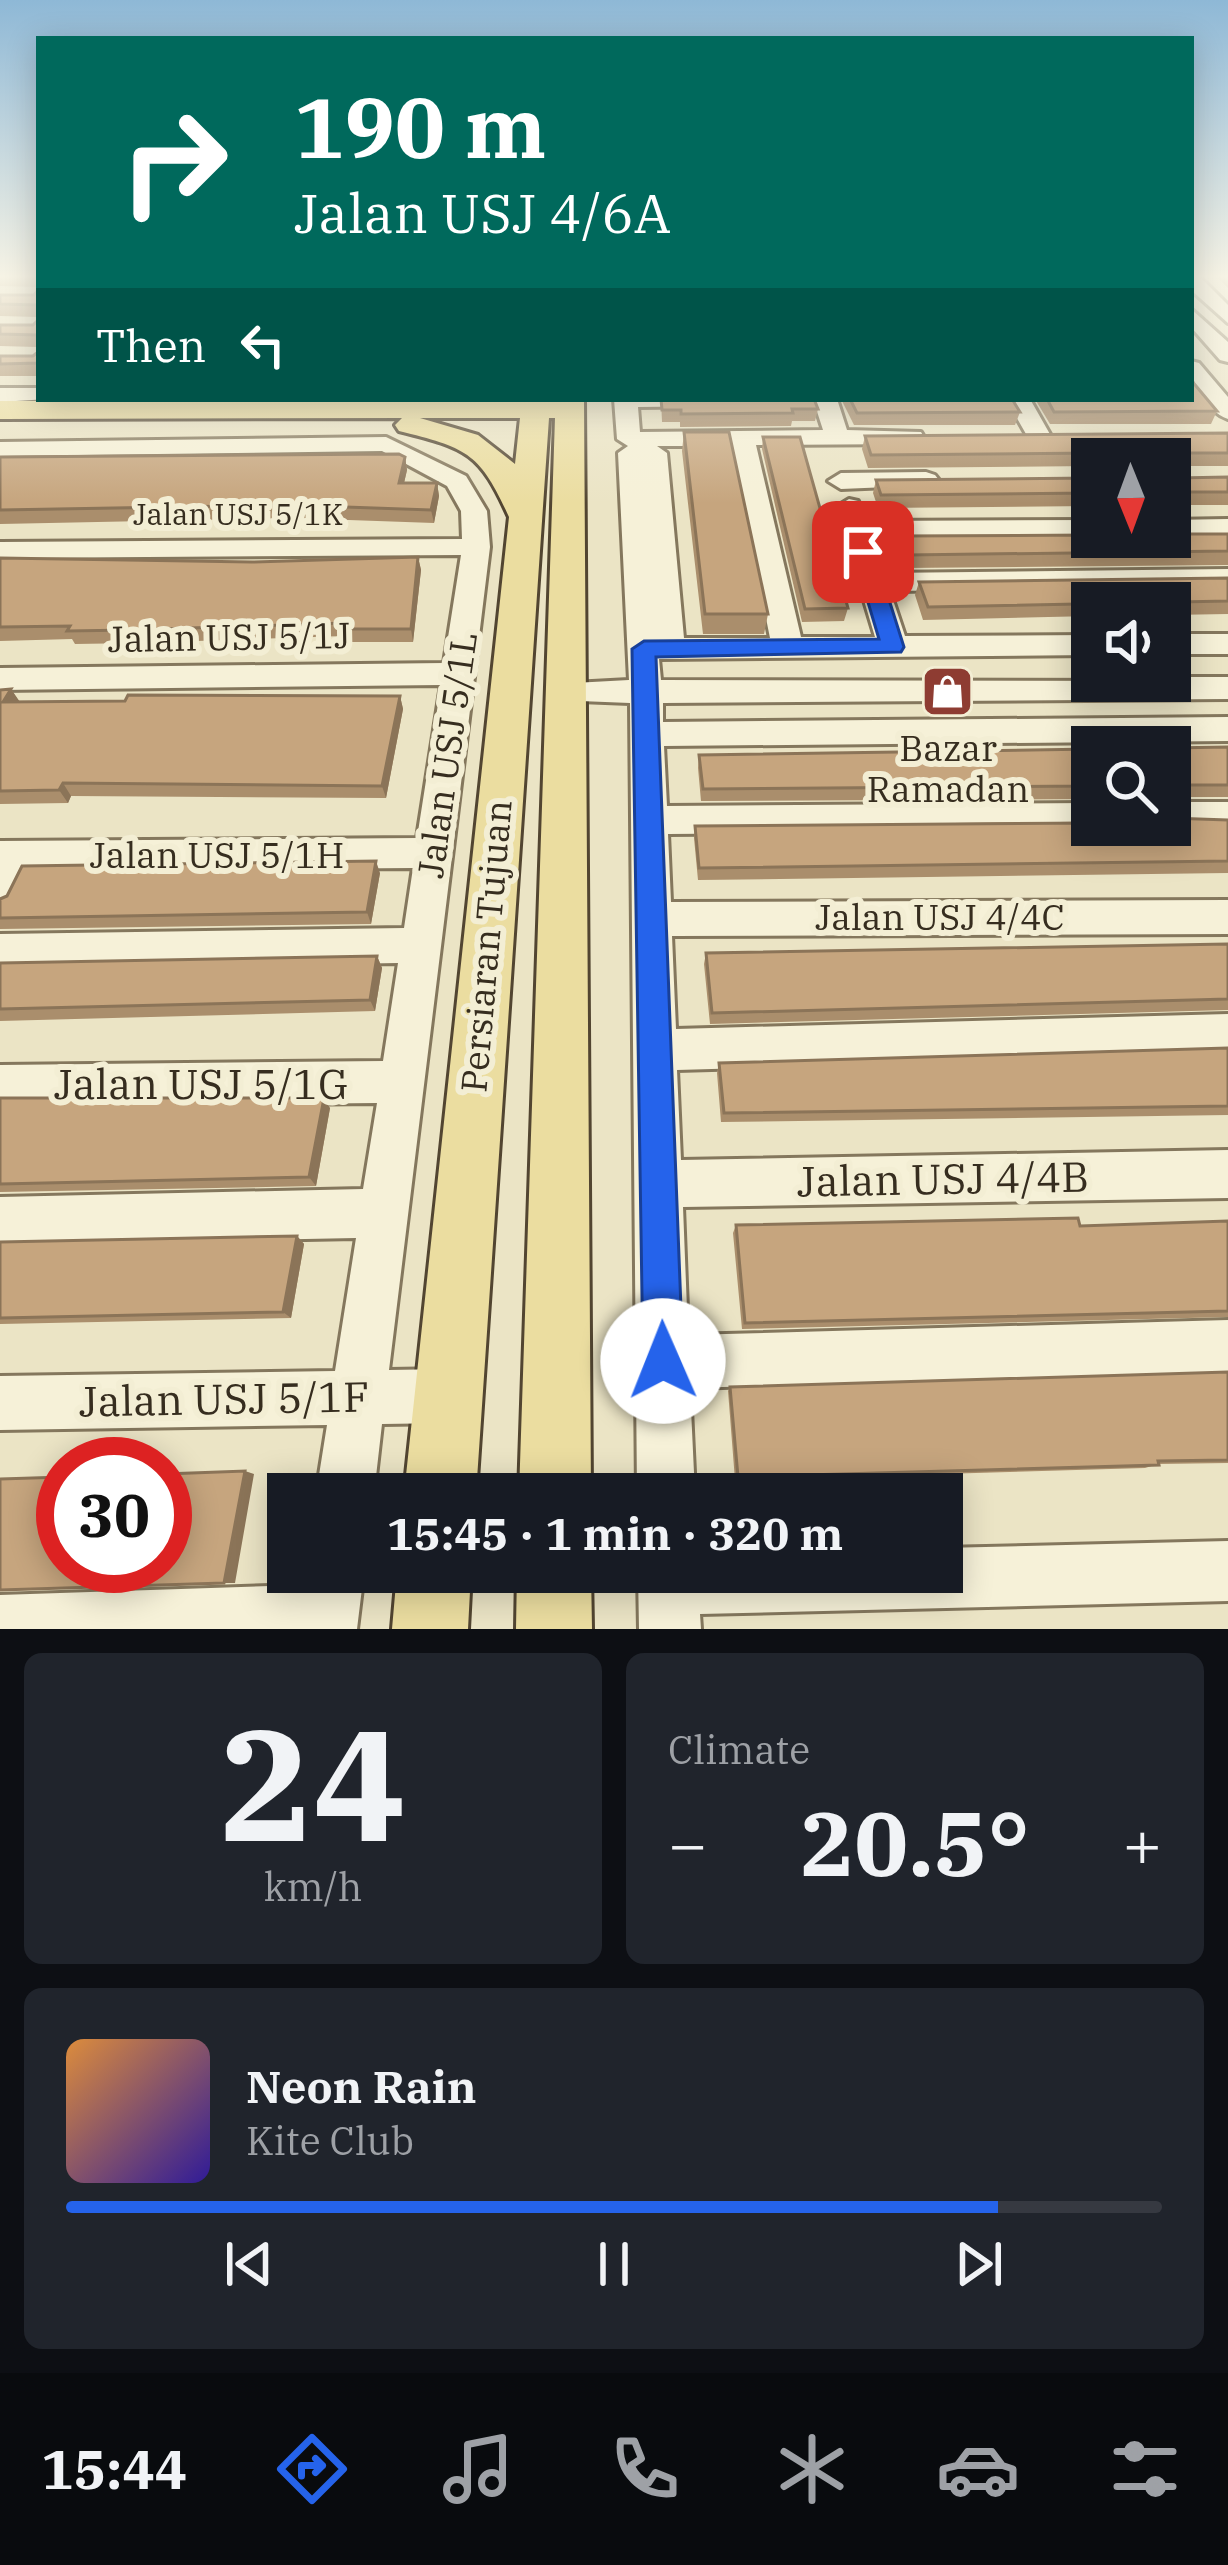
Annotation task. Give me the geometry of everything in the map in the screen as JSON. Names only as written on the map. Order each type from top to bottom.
[{"type":"main road","points":[[81,402],[418,417],[456,402]]},
{"type":"main road","points":[[0,429],[552,411]]},
{"type":"main road","name":"Persiaran Tujuan","points":[[442,1473],[525,522],[552,411]]},
{"type":"main road","name":"Persiaran Tujuan","points":[[552,411],[566,692],[555,1473]]},
{"type":"main road","points":[[418,417],[494,459],[517,486],[525,522]]},
{"type":"main road","points":[[430,1629],[433,1593]]},
{"type":"main road","points":[[554,1593],[554,1629]]},
{"type":"street","points":[[14,399],[36,370]]},
{"type":"street","points":[[1194,373],[1211,401]]},
{"type":"street","points":[[626,402],[628,439],[946,437]]},
{"type":"street","points":[[826,402],[841,481],[893,647]]},
{"type":"street","points":[[1020,402],[1050,464]]},
{"type":"street","points":[[742,438],[788,648]]},
{"type":"street","name":"Jalan USJ 5/1L","points":[[0,449],[386,444],[457,481],[474,511],[476,547],[348,1473]]},
{"type":"street","points":[[657,649],[629,453],[655,453],[657,649],[647,713],[666,1473]]},
{"type":"street","points":[[841,481],[950,480]]},
{"type":"street","points":[[1068,495],[1071,500]]},
{"type":"street","points":[[1191,528],[1228,527]]},
{"type":"street","points":[[856,529],[1071,532]]},
{"type":"street","name":"Jalan USJ 5/1K","points":[[0,550],[476,547]]},
{"type":"street","points":[[1191,583],[1228,578]]},
{"type":"street","points":[[873,582],[1071,589]]},
{"type":"street","points":[[1191,644],[1228,644]]},
{"type":"street","points":[[657,649],[1071,645]]},
{"type":"street","name":"Jalan USJ 5/1J","points":[[0,679],[458,674]]},
{"type":"street","points":[[647,713],[1228,688]]},
{"type":"street","points":[[566,692],[647,713],[1228,729]]},
{"type":"street","points":[[1191,816],[1228,816]]},
{"type":"street","points":[[649,820],[1071,817]]},
{"type":"street","name":"Jalan USJ 5/1H","points":[[9,856],[434,853]]},
{"type":"street","points":[[0,895],[9,856]]},
{"type":"street","name":"Jalan USJ 4/4C","points":[[652,919],[1228,916]]},
{"type":"street","points":[[0,952],[421,945]]},
{"type":"street","points":[[655,1050],[1228,1034]]},
{"type":"street","name":"Jalan USJ 5/1G","points":[[0,1086],[402,1082]]},
{"type":"street","name":"Jalan USJ 4/4B","points":[[658,1184],[1228,1174]]},
{"type":"street","points":[[0,1221],[384,1213]]},
{"type":"street","points":[[663,1361],[1228,1346]]},
{"type":"street","name":"Jalan USJ 5/1F","points":[[0,1403],[448,1396]]},
{"type":"street","points":[[668,1595],[1228,1571]]},
{"type":"street","points":[[0,1626],[329,1605]]},
{"type":"building","points":[[36,354],[36,363],[0,364],[0,356]]},
{"type":"building","points":[[1194,384],[1217,411],[1054,412],[1049,402],[1194,402]]},
{"type":"building","points":[[661,402],[815,402],[818,409],[681,414],[681,410],[662,410]]},
{"type":"building","points":[[852,402],[1014,402],[1020,412],[857,413]]},
{"type":"building","points":[[684,432],[729,432],[768,614],[705,614]]},
{"type":"building","points":[[1228,433],[1228,453],[1191,453],[1191,438],[1071,438],[1071,453],[871,455],[865,436]]},
{"type":"building","points":[[763,437],[800,437],[848,608],[805,609]]},
{"type":"building","points":[[0,457],[405,457],[399,483],[437,483],[431,510],[288,505],[0,510]]},
{"type":"building","points":[[1228,477],[1228,492],[1191,492],[1191,478]]},
{"type":"building","points":[[1071,478],[1071,493],[881,495],[876,480]]},
{"type":"building","points":[[1191,534],[1228,534],[1228,551],[1191,551]]},
{"type":"building","points":[[1071,535],[1071,553],[907,555],[900,536]]},
{"type":"building","points":[[418,557],[411,629],[341,629],[343,623],[67,631],[70,626],[0,627],[0,558],[252,562]]},
{"type":"building","points":[[1228,578],[1228,601],[1191,602],[1191,582],[1071,582],[1071,604],[928,607],[919,582]]},
{"type":"building","points":[[11,689],[3,702],[125,701],[128,695],[400,696],[382,786],[63,783],[59,790],[0,791],[0,690]]},
{"type":"building","points":[[1228,747],[1228,785],[1191,785],[1191,748]]},
{"type":"building","points":[[1071,749],[1071,786],[703,789],[699,755]]},
{"type":"building","points":[[1191,819],[1228,820],[1228,861],[699,868],[695,826],[1071,823],[1071,846],[1191,846]]},
{"type":"building","points":[[376,861],[367,912],[0,918],[0,899],[7,896],[22,866]]},
{"type":"building","points":[[1228,944],[1228,999],[712,1013],[706,953]]},
{"type":"building","points":[[377,956],[370,1000],[0,1009],[0,963]]},
{"type":"building","points":[[1228,1048],[1228,1106],[724,1113],[719,1063]]},
{"type":"building","points":[[0,1098],[324,1098],[309,1177],[0,1184]]},
{"type":"building","points":[[1078,1218],[1080,1226],[1228,1221],[1228,1311],[745,1323],[736,1225]]},
{"type":"building","points":[[297,1236],[283,1312],[0,1318],[0,1242]]},
{"type":"building","points":[[1228,1372],[1228,1460],[878,1473],[738,1473],[730,1387]]},
{"type":"building","points":[[245,1471],[224,1583],[192,1584],[192,1473]]},
{"type":"building","points":[[36,1478],[36,1589],[0,1590],[0,1479]]},
{"type":"place","name":"Bazar Ramadan","points":[[948,692]]},
{"type":"route","points":[[663,1361],[644,649],[893,647],[863,552]]}]
